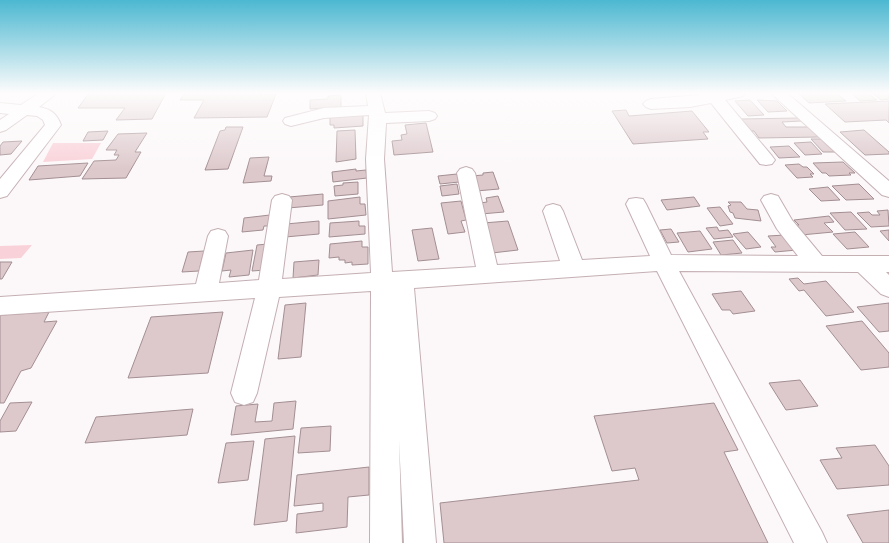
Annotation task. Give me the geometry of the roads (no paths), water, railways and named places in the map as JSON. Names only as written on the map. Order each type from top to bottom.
[{"type":"street","points":[[0,127],[13,118]]},
{"type":"street","points":[[0,192],[53,125],[51,118]]},
{"type":"street","points":[[291,121],[302,118]]},
{"type":"street","points":[[376,118],[374,159],[392,281],[420,543]]},
{"type":"street","points":[[730,118],[766,160]]},
{"type":"street","points":[[807,118],[889,191]]},
{"type":"street","points":[[466,173],[488,274]]},
{"type":"street","points":[[244,393],[269,289],[282,200]]},
{"type":"street","points":[[771,200],[784,224],[817,264]]},
{"type":"street","points":[[636,204],[664,263],[811,543]]},
{"type":"street","points":[[553,211],[574,269]]},
{"type":"street","points":[[205,293],[218,236]]},
{"type":"street","points":[[0,306],[664,263],[889,264]]},
{"type":"street","points":[[864,265],[889,288]]},
{"type":"street","points":[[386,543],[392,281]]}]
